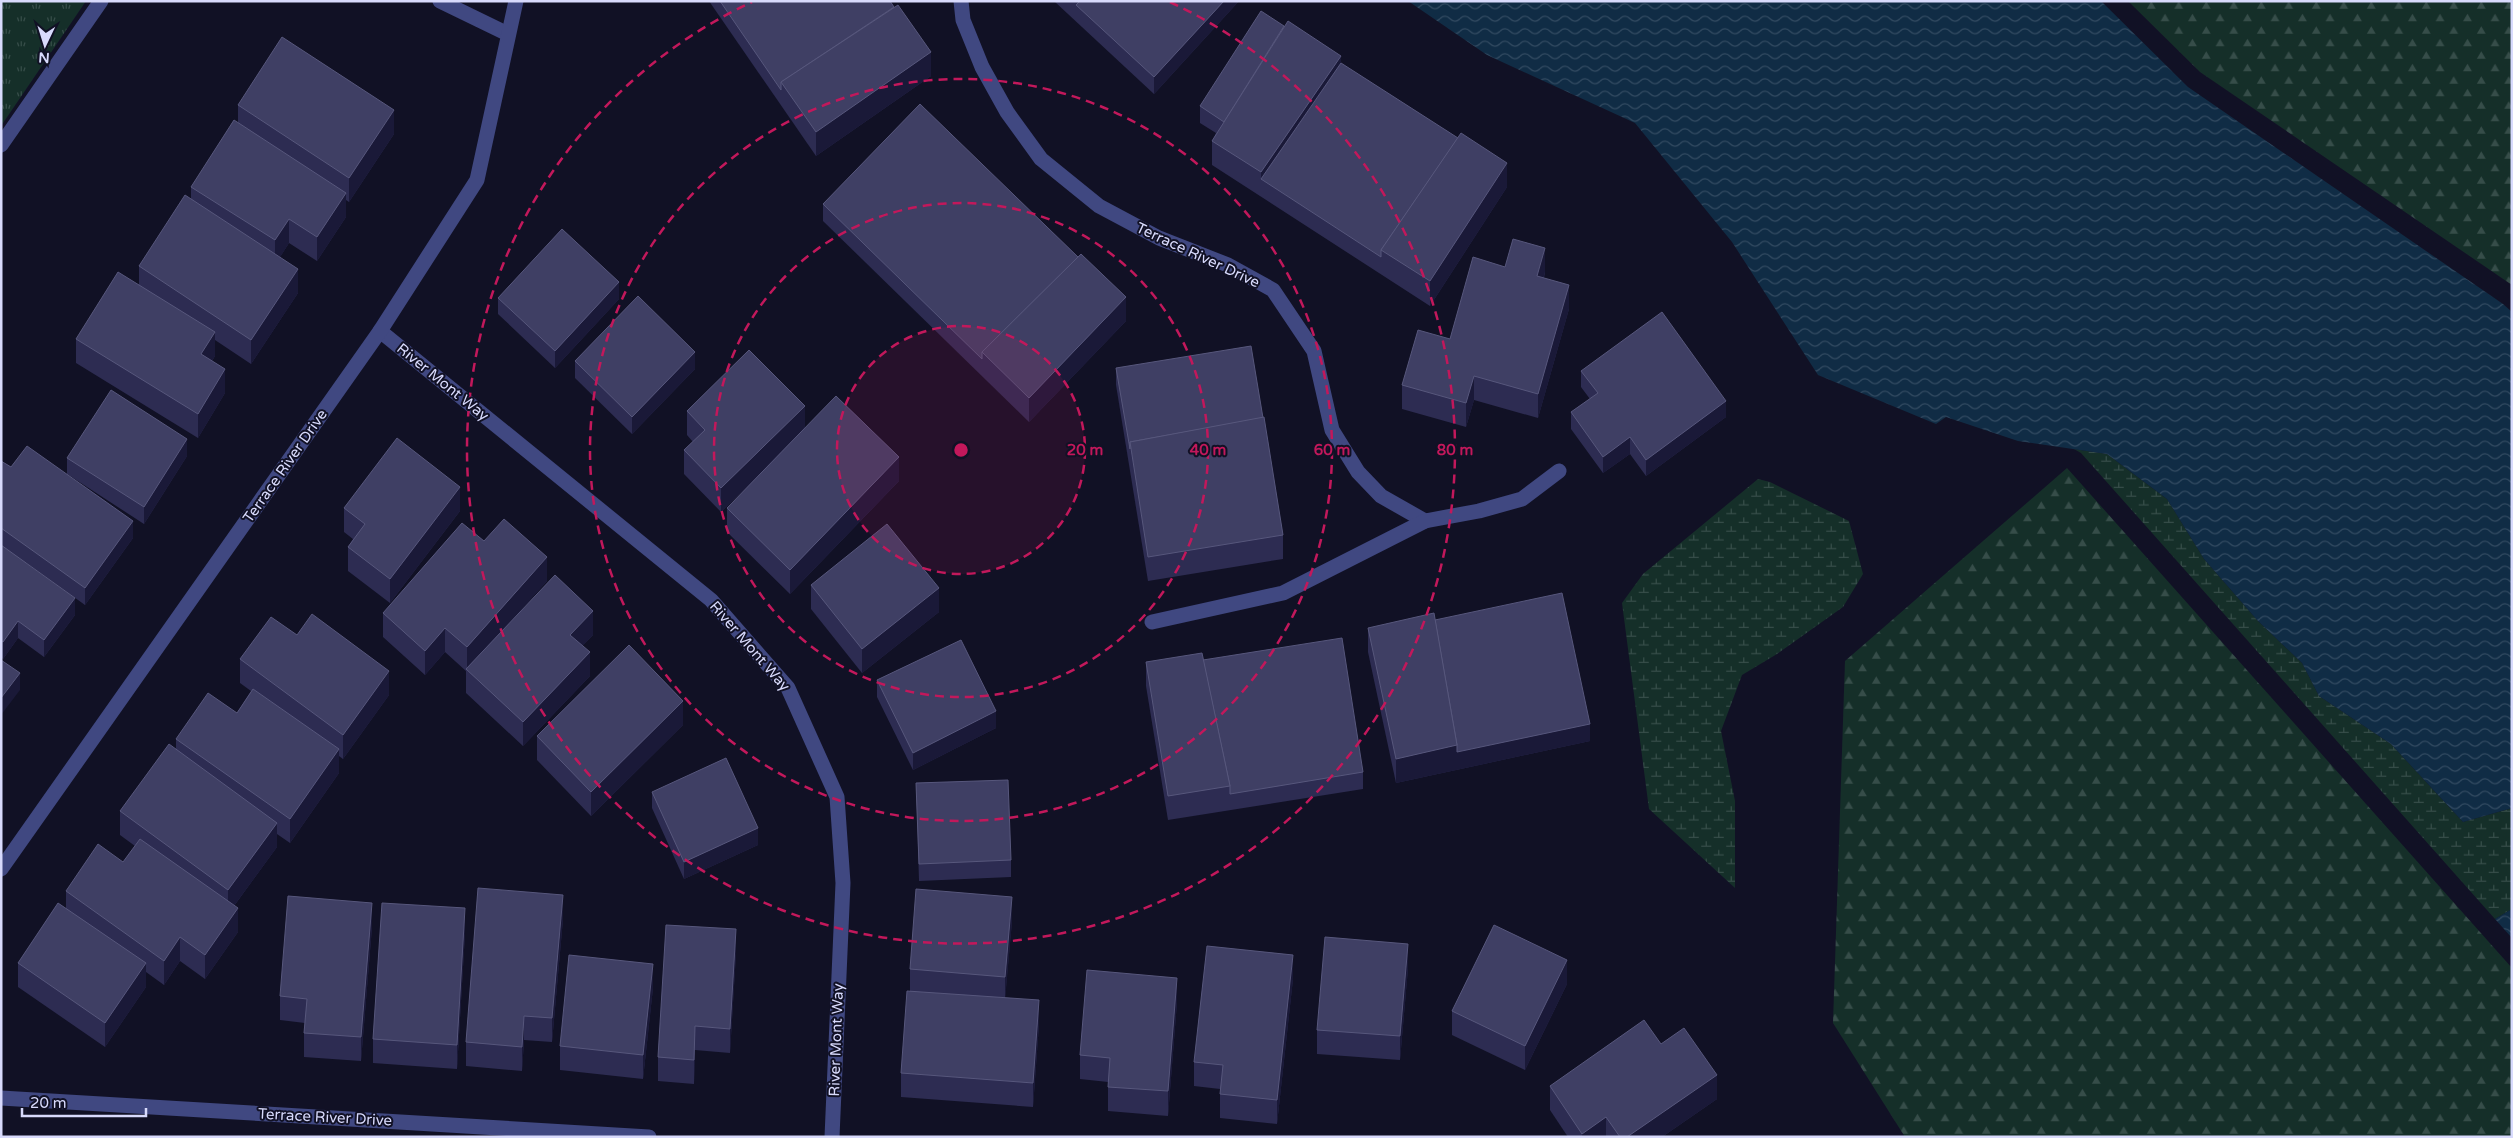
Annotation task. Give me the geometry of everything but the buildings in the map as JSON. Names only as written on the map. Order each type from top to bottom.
[{"type":"street","points":[[1,145],[101,1]]},
{"type":"street","points":[[440,1],[508,34]]},
{"type":"street","name":"Terrace River Drive","points":[[1,869],[380,331],[477,180],[516,1]]},
{"type":"street","name":"Terrace River Drive","points":[[961,1],[964,20],[982,67],[1007,112],[1041,159],[1099,206],[1159,238],[1228,265],[1273,290],[1314,351],[1332,430],[1358,472],[1381,496],[1425,521]]},
{"type":"street","name":"River Mont Way","points":[[380,331],[711,600],[788,688],[837,797],[843,884],[832,1137]]},
{"type":"street","points":[[1152,622],[1283,593],[1425,521],[1479,511],[1522,499],[1559,471]]},
{"type":"street","name":"Terrace River Drive","points":[[1,1098],[649,1137]]},
{"type":"green space","points":[[1,1],[86,1],[1,126]]},
{"type":"green space","points":[[2128,1],[2512,1],[2512,285],[2200,72]]},
{"type":"green space","points":[[2074,449],[2107,454],[2167,499],[2204,559],[2258,621],[2302,663],[2319,696],[2391,744],[2463,822],[2512,808],[2512,909],[2495,919],[2081,453]]},
{"type":"green space","points":[[2067,468],[2512,968],[2512,1137],[1905,1137],[1833,1023],[1845,661]]},
{"type":"green space","points":[[1758,479],[1770,482],[1849,521],[1863,574],[1843,607],[1777,654],[1742,675],[1721,731],[1735,801],[1735,888],[1649,809],[1622,603],[1643,574]]},
{"type":"water","points":[[1408,1],[2101,1],[2188,87],[2512,312],[2512,808],[2463,822],[2391,744],[2319,696],[2302,663],[2258,621],[2204,559],[2167,499],[2107,454],[2018,441],[1946,417],[1936,424],[1818,375],[1732,242],[1635,123],[1487,55]]},
{"type":"water","points":[[2512,909],[2512,938],[2495,919]]}]
